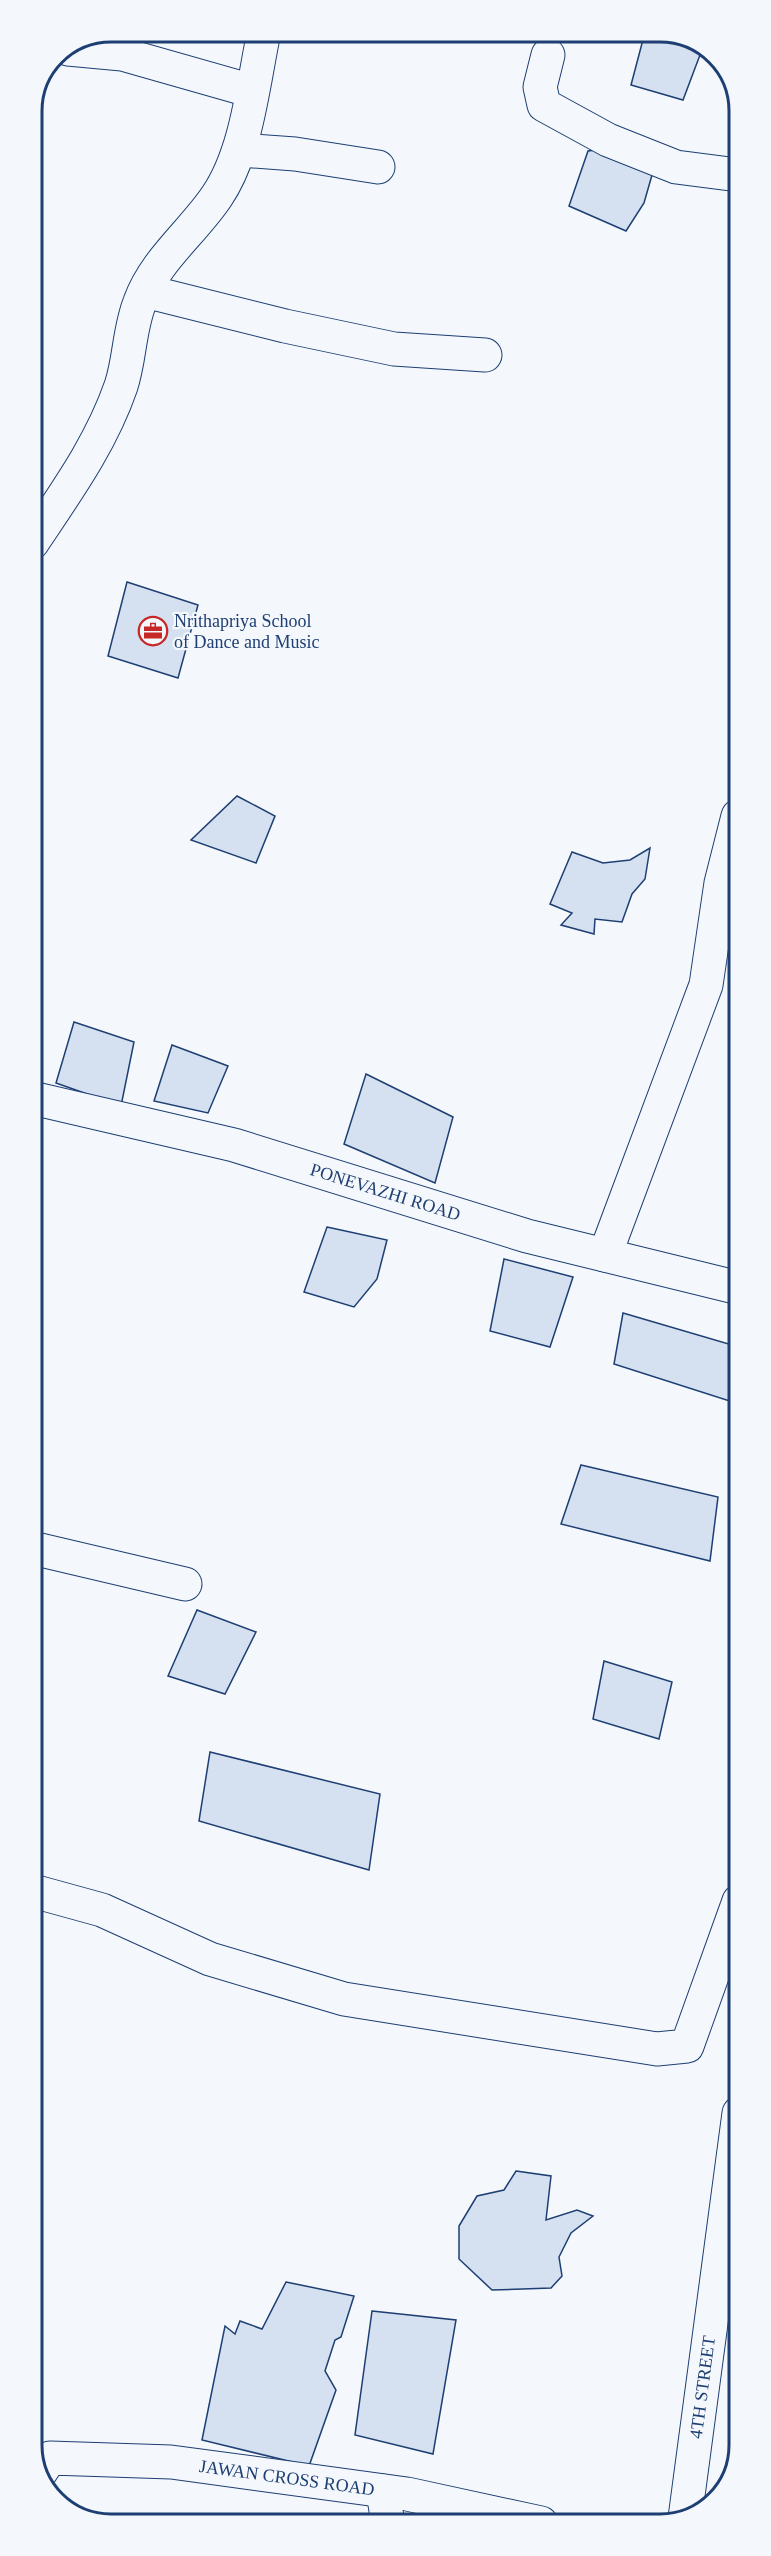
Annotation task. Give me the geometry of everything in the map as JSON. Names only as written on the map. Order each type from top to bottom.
[{"type":"street","points":[[42,528],[86,461],[109,417],[122,382],[128,344],[145,291],[159,267],[217,197],[236,163],[262,42]]},
{"type":"street","points":[[79,50],[122,54],[252,91]]},
{"type":"street","points":[[548,55],[540,87],[544,105],[608,140],[676,167],[729,174]]},
{"type":"street","points":[[239,150],[295,154],[378,167]]},
{"type":"street","points":[[145,291],[285,326],[394,349],[485,355]]},
{"type":"street","points":[[605,1255],[706,985],[721,883],[729,851]]},
{"type":"street","name":"PONEVAZHI ROAD","points":[[42,1100],[234,1144],[527,1236],[729,1286]]},
{"type":"street","points":[[42,1550],[186,1584]]},
{"type":"street","points":[[42,1893],[102,1910],[210,1959],[344,1999],[657,2049],[687,2046],[729,1928]]},
{"type":"street","name":"4TH STREET","points":[[686,2508],[729,2188]]},
{"type":"street","name":"JAWAN CROSS ROAD","points":[[45,2465],[50,2458],[171,2462],[383,2491],[497,2514]]},
{"type":"street","points":[[383,2491],[386,2514]]},
{"type":"building","points":[[642,42],[674,43],[700,55],[683,100],[631,85]]},
{"type":"building","points":[[610,148],[652,175],[644,203],[626,231],[569,206],[588,151]]},
{"type":"building","name":"Nrithapriya School of Dance and Music","points":[[127,582],[198,605],[178,678],[108,656]]},
{"type":"building","points":[[237,796],[275,816],[256,863],[191,840]]},
{"type":"building","points":[[650,848],[645,879],[632,894],[622,922],[595,919],[594,934],[561,925],[572,913],[550,904],[572,852],[603,863],[630,860]]},
{"type":"building","points":[[74,1022],[134,1042],[121,1106],[56,1083]]},
{"type":"building","points":[[172,1045],[228,1066],[208,1113],[154,1101]]},
{"type":"building","points":[[366,1074],[453,1117],[435,1183],[344,1144]]},
{"type":"building","points":[[327,1227],[387,1240],[377,1279],[354,1307],[304,1292]]},
{"type":"building","points":[[504,1259],[573,1277],[550,1347],[490,1331]]},
{"type":"building","points":[[623,1313],[729,1344],[729,1401],[614,1364]]},
{"type":"building","points":[[581,1465],[718,1497],[710,1561],[561,1524]]},
{"type":"building","points":[[197,1610],[256,1632],[225,1694],[168,1676]]},
{"type":"building","points":[[604,1661],[672,1682],[659,1739],[593,1719]]},
{"type":"building","points":[[210,1752],[380,1794],[369,1870],[199,1821]]},
{"type":"building","points":[[516,2171],[551,2176],[546,2220],[577,2210],[593,2216],[571,2233],[559,2257],[562,2276],[551,2288],[492,2290],[459,2259],[459,2226],[477,2196],[504,2190]]},
{"type":"building","points":[[286,2282],[354,2296],[341,2337],[335,2340],[325,2371],[336,2390],[309,2466],[202,2440],[225,2326],[235,2334],[240,2321],[262,2329]]},
{"type":"building","points":[[372,2311],[456,2320],[433,2454],[355,2435]]},
{"type":"place","name":"Nrithapriya School of Dance and Music","points":[[153,631]]}]
